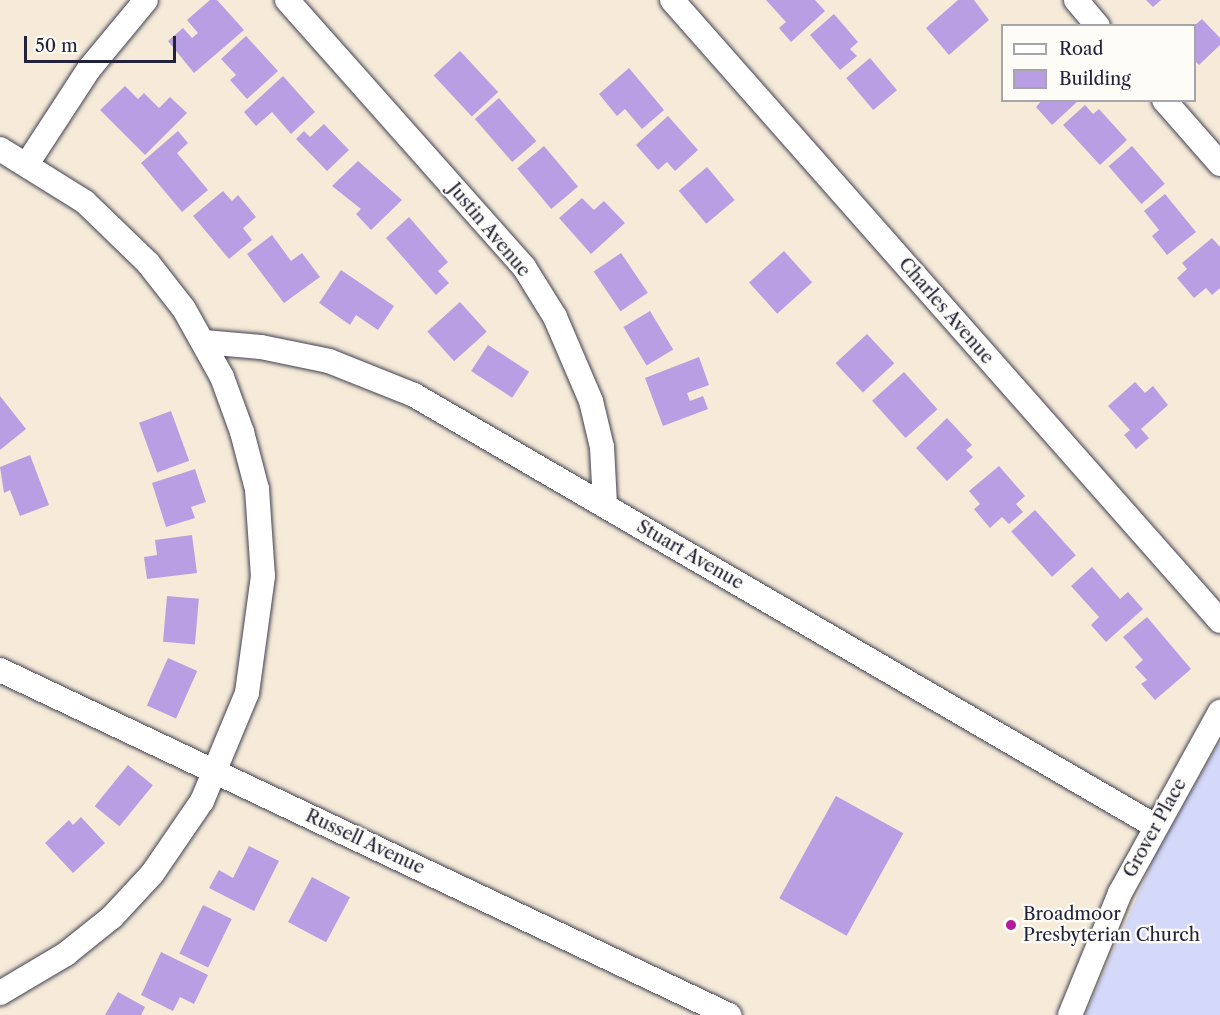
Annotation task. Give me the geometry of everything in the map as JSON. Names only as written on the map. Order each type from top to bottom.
[{"type":"street","points":[[27,164],[89,69],[146,0]]},
{"type":"street","name":"Justin Avenue","points":[[287,0],[524,267],[555,317],[591,401],[602,447],[605,505]]},
{"type":"street","name":"Charles Avenue","points":[[672,0],[1220,621]]},
{"type":"street","points":[[1076,0],[1096,24]]},
{"type":"street","points":[[1166,102],[1220,164]]},
{"type":"street","points":[[0,149],[85,202],[128,241],[167,286],[204,342],[242,432],[257,489],[263,547],[262,606],[254,664],[238,721],[217,773],[170,850],[112,917],[66,954],[0,993]]},
{"type":"street","name":"Stuart Avenue","points":[[204,342],[291,352],[358,371],[442,409],[1155,826]]},
{"type":"street","name":"Russell Avenue","points":[[0,670],[729,1015]]},
{"type":"street","name":"Grover Place","points":[[1070,1015],[1120,893],[1220,712]]},
{"type":"shaded area","points":[[1220,741],[1220,1015],[1085,1015],[1156,854]]},
{"type":"building","points":[[210,0],[217,0],[244,30],[194,73],[168,41],[183,28],[192,38],[198,33],[187,20]]},
{"type":"building","points":[[766,0],[815,0],[825,11],[791,42],[779,28],[786,22]]},
{"type":"building","points":[[958,0],[974,0],[989,20],[949,55],[926,28]]},
{"type":"building","points":[[1146,0],[1161,0],[1153,7]]},
{"type":"building","points":[[834,14],[858,42],[850,49],[857,56],[840,70],[810,35]]},
{"type":"building","points":[[1202,19],[1220,38],[1220,45],[1199,65],[1196,62],[1196,24]]},
{"type":"building","points":[[246,36],[278,71],[247,99],[230,80],[236,75],[221,59]]},
{"type":"building","points":[[460,51],[498,92],[472,117],[434,76]]},
{"type":"building","points":[[870,58],[897,90],[873,110],[846,78]]},
{"type":"building","points":[[629,68],[664,110],[642,129],[625,109],[617,116],[599,94]]},
{"type":"building","points":[[283,76],[315,112],[291,134],[272,112],[256,126],[244,112]]},
{"type":"building","points":[[125,86],[138,99],[144,93],[159,108],[170,97],[187,113],[145,155],[100,110]]},
{"type":"building","points":[[499,98],[536,141],[512,162],[475,119]]},
{"type":"building","points":[[1040,102],[1077,102],[1052,125],[1036,107]]},
{"type":"building","points":[[1085,105],[1093,114],[1099,109],[1127,140],[1100,165],[1063,125]]},
{"type":"building","points":[[668,116],[698,150],[675,171],[667,162],[658,170],[636,145]]},
{"type":"building","points":[[324,124],[349,150],[327,171],[296,139],[304,131],[310,137]]},
{"type":"building","points":[[178,131],[188,143],[177,153],[208,190],[182,212],[141,163]]},
{"type":"building","points":[[544,146],[578,187],[551,209],[517,168]]},
{"type":"building","points":[[1132,146],[1165,184],[1141,204],[1109,166]]},
{"type":"building","points":[[358,161],[402,200],[371,230],[356,214],[361,209],[332,186]]},
{"type":"building","points":[[707,167],[735,200],[706,224],[679,191]]},
{"type":"building","points":[[223,191],[232,201],[238,195],[256,217],[243,228],[252,240],[229,259],[193,216]]},
{"type":"building","points":[[1165,194],[1196,232],[1167,255],[1152,236],[1159,230],[1144,211]]},
{"type":"building","points":[[582,198],[594,210],[604,201],[625,223],[591,254],[559,218]]},
{"type":"building","points":[[409,217],[448,262],[438,271],[449,283],[436,295],[386,238]]},
{"type":"building","points":[[272,235],[291,261],[302,253],[320,277],[284,303],[247,254]]},
{"type":"building","points":[[1212,238],[1220,247],[1220,288],[1212,295],[1206,288],[1194,298],[1177,278],[1187,269],[1182,263]]},
{"type":"building","points":[[784,251],[812,282],[777,314],[749,282]]},
{"type":"building","points":[[621,253],[648,293],[620,311],[594,271]]},
{"type":"building","points":[[341,270],[394,306],[378,330],[356,315],[350,325],[319,303]]},
{"type":"building","points":[[460,302],[487,332],[454,361],[427,331]]},
{"type":"building","points":[[650,311],[673,350],[647,366],[623,327]]},
{"type":"building","points":[[867,334],[894,363],[863,393],[836,363]]},
{"type":"building","points":[[488,345],[529,372],[512,398],[471,371]]},
{"type":"building","points":[[699,357],[709,385],[687,393],[690,401],[703,396],[708,409],[663,426],[645,378]]},
{"type":"building","points":[[904,372],[937,409],[906,438],[872,401]]},
{"type":"building","points":[[1135,382],[1145,393],[1153,386],[1168,405],[1141,429],[1149,438],[1136,449],[1124,435],[1130,430],[1108,406]]},
{"type":"building","points":[[0,396],[26,429],[0,450]]},
{"type":"building","points":[[171,411],[189,461],[157,472],[139,423]]},
{"type":"building","points":[[947,418],[972,445],[966,450],[973,457],[947,481],[916,448]]},
{"type":"building","points":[[30,455],[49,505],[20,516],[10,490],[4,493],[0,467]]},
{"type":"building","points":[[999,466],[1025,496],[1016,504],[1023,512],[1009,524],[1002,517],[990,528],[974,509],[980,504],[969,491]]},
{"type":"building","points":[[195,469],[206,502],[191,507],[195,518],[166,527],[152,483]]},
{"type":"building","points":[[1035,510],[1076,555],[1052,577],[1011,531]]},
{"type":"building","points":[[192,535],[197,573],[147,579],[144,557],[157,555],[155,540]]},
{"type":"building","points":[[1092,567],[1120,599],[1128,592],[1143,609],[1106,642],[1091,625],[1099,617],[1071,586]]},
{"type":"building","points":[[167,596],[199,599],[195,645],[163,642]]},
{"type":"building","points":[[1147,617],[1191,669],[1155,700],[1141,684],[1147,680],[1135,667],[1143,660],[1123,637]]},
{"type":"building","points":[[168,658],[197,671],[176,719],[147,706]]},
{"type":"building","points":[[128,765],[153,785],[120,826],[95,806]]},
{"type":"building","points":[[836,796],[903,833],[847,936],[779,898]]},
{"type":"building","points":[[81,817],[105,843],[73,873],[45,843],[69,820],[73,825]]},
{"type":"building","points":[[249,846],[279,861],[254,911],[209,888],[219,870],[233,878]]},
{"type":"building","points":[[312,877],[350,897],[326,942],[288,922]]},
{"type":"building","points":[[203,905],[232,919],[208,968],[179,954]]},
{"type":"building","points":[[161,952],[208,975],[194,1004],[180,997],[173,1011],[141,995]]},
{"type":"building","points":[[118,992],[145,1007],[141,1015],[105,1015]]},
{"type":"place","name":"Broadmoor Presbyterian Church","points":[[1011,925]]}]
